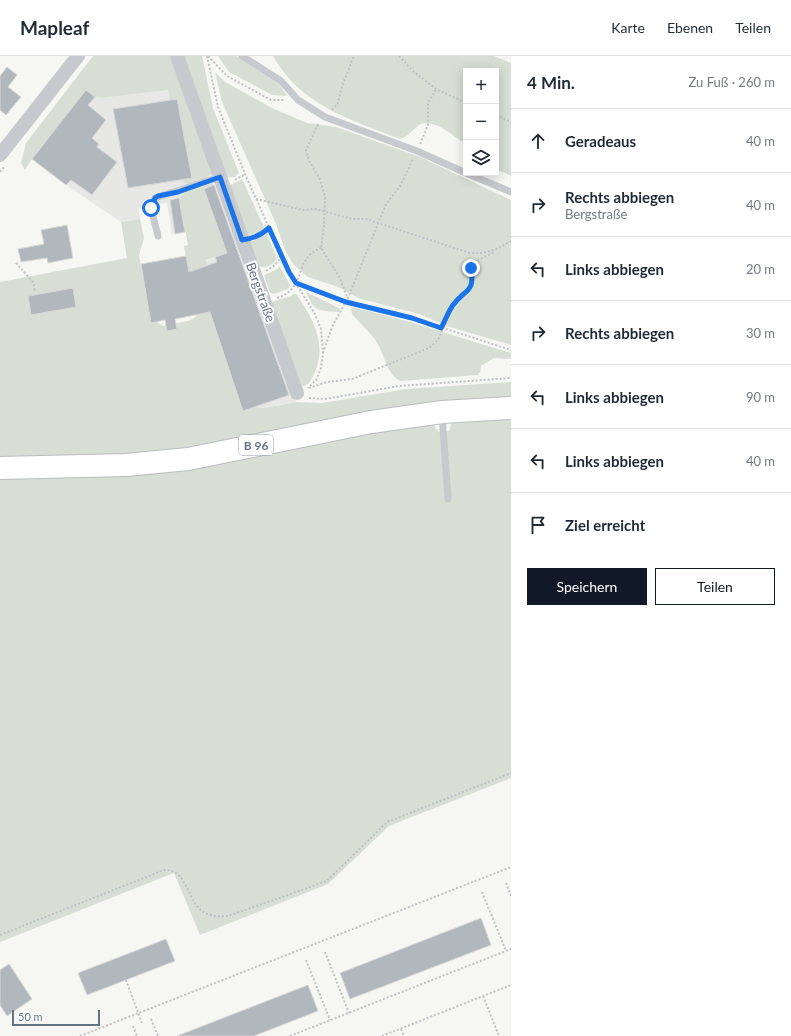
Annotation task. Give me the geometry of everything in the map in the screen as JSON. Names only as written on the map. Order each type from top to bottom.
[{"type":"main road","name":"B 96","points":[[0,468],[126,465],[188,458],[371,422],[442,412],[511,408]]},
{"type":"street","points":[[0,155],[78,56]]},
{"type":"street","name":"Bergstraße","points":[[177,56],[264,300],[302,390]]},
{"type":"lane","points":[[242,56],[281,81],[298,100],[325,117],[417,151],[463,172]]},
{"type":"lane","points":[[473,176],[511,192]]},
{"type":"lane","points":[[158,236],[151,208],[155,198],[220,177]]},
{"type":"lane","points":[[442,412],[448,499]]},
{"type":"path","points":[[207,56],[227,76],[271,100],[298,100]]},
{"type":"path","points":[[207,56],[218,107],[256,199],[282,256],[301,293],[315,314],[321,330],[323,354]]},
{"type":"path","points":[[348,298],[340,278],[321,248],[325,197],[320,179],[308,161],[306,150],[318,124],[338,103],[342,86],[354,56]]},
{"type":"path","points":[[399,56],[412,71],[436,89],[463,102]]},
{"type":"path","points":[[302,390],[316,380],[321,368],[323,354],[332,327],[348,298],[386,204],[400,186],[428,125],[428,103],[436,89]]},
{"type":"path","points":[[499,116],[511,122]]},
{"type":"path","points":[[256,199],[303,210],[315,209],[352,219],[366,219],[470,253],[484,254],[496,250]]},
{"type":"path","points":[[242,240],[251,239],[264,233],[269,228]]},
{"type":"path","points":[[302,390],[327,382],[352,379],[429,348],[438,340],[441,328],[453,306],[472,286],[473,263],[485,258],[511,241]]},
{"type":"path","points":[[264,300],[278,297],[289,292],[301,275],[302,266],[306,258],[315,250],[321,248]]},
{"type":"path","points":[[255,275],[276,265],[282,256]]},
{"type":"path","points":[[16,263],[33,282],[35,292]]},
{"type":"path","points":[[296,283],[346,302],[412,318],[511,350]]},
{"type":"path","points":[[302,390],[305,398],[325,399],[399,386],[511,378]]},
{"type":"path","points":[[0,935],[164,870],[173,870],[179,873],[196,907],[211,915],[228,916],[327,881],[387,822],[511,773]]},
{"type":"path","points":[[80,1036],[511,867]]},
{"type":"path","points":[[506,883],[511,896]]},
{"type":"path","points":[[482,892],[506,951]]},
{"type":"path","points":[[290,1036],[511,949]]},
{"type":"path","points":[[325,952],[349,1012]]},
{"type":"path","points":[[306,960],[330,1020]]},
{"type":"path","points":[[126,980],[142,1023]]},
{"type":"path","points":[[382,1036],[511,985]]},
{"type":"path","points":[[483,996],[499,1036]]},
{"type":"path","points":[[152,1019],[158,1036]]},
{"type":"path","points":[[133,1026],[137,1036]]},
{"type":"path","points":[[401,1029],[404,1036]]},
{"type":"shaded area","points":[[93,56],[174,56],[214,170],[205,179],[194,183],[185,183],[182,180],[192,178],[177,99],[170,100],[168,90],[102,98],[95,97],[86,91],[25,170],[21,163],[26,143]]},
{"type":"shaded area","points":[[181,56],[202,56],[213,108],[239,173],[235,177],[226,178]]},
{"type":"shaded area","points":[[218,56],[236,56],[280,85],[287,96],[272,95],[229,72]]},
{"type":"shaded area","points":[[273,56],[494,56],[511,63],[511,176],[499,170],[499,68],[463,68],[463,142],[445,130],[432,124],[421,124],[400,139],[363,125],[328,109],[312,99],[297,87],[284,73]]},
{"type":"shaded area","points":[[215,72],[225,82],[272,108],[307,123],[336,127],[420,157],[511,200],[511,345],[450,327],[419,314],[358,298],[338,287],[308,277],[293,264],[285,250],[276,224],[222,102]]},
{"type":"shaded area","points":[[86,90],[102,98],[168,90],[177,99],[192,178],[214,170],[296,402],[264,408],[255,407],[243,411],[195,270],[205,261],[225,254],[280,398],[204,189],[214,185],[211,184],[186,192],[179,198],[185,232],[172,234],[167,203],[139,207],[140,219],[121,222],[66,185],[32,159]]},
{"type":"shaded area","points":[[242,179],[264,227],[263,230],[250,236],[247,235],[228,185]]},
{"type":"shaded area","points":[[211,184],[215,185],[204,189],[280,398],[224,254],[206,260],[207,266],[196,270],[243,411],[255,407],[264,408],[296,402],[322,403],[406,389],[511,382],[511,401],[187,451],[126,457],[0,460],[0,282],[127,258],[121,222],[140,219],[144,238],[139,255],[151,323],[157,322],[163,326],[188,321],[196,317],[184,246],[188,245],[179,198],[186,192]]},
{"type":"shaded area","points":[[267,234],[277,258],[270,265],[260,267],[249,241],[253,241]]},
{"type":"shaded area","points":[[280,266],[290,285],[288,289],[274,294],[270,293],[264,275]]},
{"type":"shaded area","points":[[306,292],[339,308],[340,310],[338,312],[317,309],[311,303]]},
{"type":"shaded area","points":[[294,293],[297,295],[313,323],[319,343],[320,353],[318,364],[311,380],[304,386],[302,386],[271,302],[291,296]]},
{"type":"shaded area","points":[[353,307],[410,322],[511,353],[511,359],[494,358],[481,366],[478,375],[401,381],[390,372],[380,348],[367,330],[352,314],[351,309]]},
{"type":"shaded area","points":[[511,415],[511,778],[389,826],[328,884],[200,935],[174,873],[0,942],[0,477],[431,422],[439,432],[449,431],[453,420]]},
{"type":"building","points":[[7,67],[17,75],[8,87],[21,97],[6,115],[0,110],[0,76]]},
{"type":"building","points":[[86,90],[95,97],[88,105],[106,120],[92,138],[99,144],[97,147],[117,162],[92,195],[71,180],[66,185],[32,159]]},
{"type":"building","points":[[177,99],[192,178],[128,188],[113,109]]},
{"type":"building","points":[[214,185],[289,395],[243,411],[210,312],[175,319],[177,329],[167,331],[165,320],[151,323],[141,264],[186,256],[189,272],[217,262],[215,257],[227,253],[204,189]]},
{"type":"building","points":[[179,198],[185,232],[175,234],[170,200]]},
{"type":"building","points":[[67,225],[73,258],[48,263],[47,258],[21,262],[18,249],[44,244],[41,230]]},
{"type":"building","points":[[73,288],[76,307],[31,315],[28,296]]},
{"type":"building","points":[[481,918],[491,945],[350,999],[340,973]]},
{"type":"building","points":[[166,939],[175,961],[87,995],[78,973]]},
{"type":"building","points":[[9,964],[32,999],[7,1016],[0,1005],[0,970]]},
{"type":"building","points":[[308,985],[318,1011],[254,1036],[177,1036]]},
{"type":"route","points":[[151,208],[152,203],[158,196],[178,192],[220,177],[242,240],[251,239],[264,233],[269,228],[289,272],[296,283],[346,302],[412,318],[441,328],[453,306],[472,286],[473,280],[471,268]]}]
